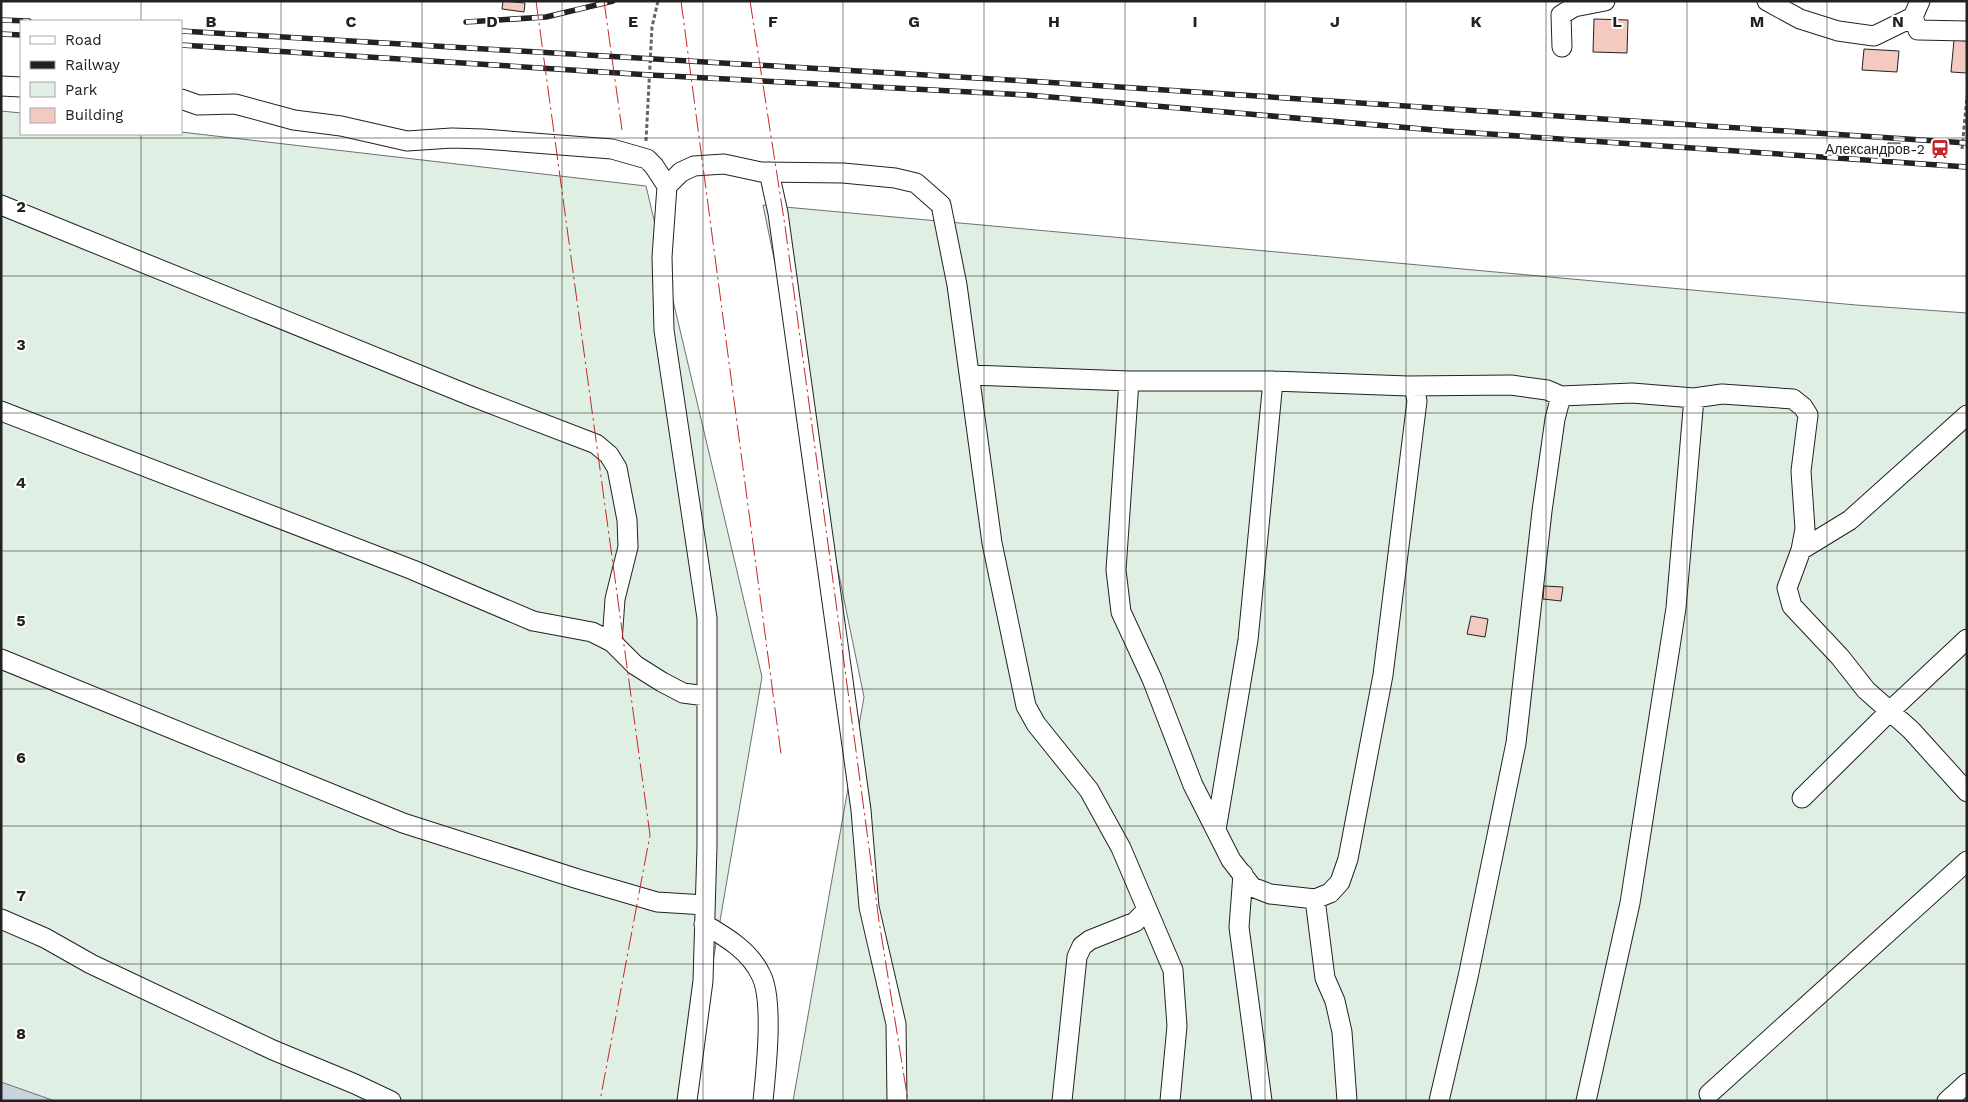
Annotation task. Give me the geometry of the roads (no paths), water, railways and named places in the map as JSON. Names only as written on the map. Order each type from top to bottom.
[{"type":"street","points":[[1562,47],[1562,15],[1574,7],[1606,1]]},
{"type":"street","points":[[1767,1],[1800,19],[1838,31],[1874,36],[1916,9],[1918,30],[1967,31]]},
{"type":"street","points":[[1,86],[20,88]]},
{"type":"street","points":[[182,99],[198,105],[235,104],[294,120],[341,126],[407,142],[452,138],[483,139],[612,150],[647,159],[667,186],[662,258],[664,330],[707,618],[707,846],[702,981],[687,1101]]},
{"type":"street","points":[[667,186],[681,172],[694,166],[724,164],[769,172],[843,172],[895,178],[916,183],[931,194],[941,205],[957,285],[992,543],[1026,706],[1036,724],[1089,790],[1121,848],[1173,970],[1177,1026],[1170,1101]]},
{"type":"street","points":[[769,172],[778,213],[861,810],[869,907],[896,1024],[897,1101]]},
{"type":"street","points":[[1,205],[471,396],[596,444],[609,455],[617,468],[627,520],[628,547],[615,599],[612,642]]},
{"type":"street","points":[[970,375],[1129,380],[1273,381],[1414,386],[1511,386],[1547,390],[1560,396],[1632,393],[1694,398],[1722,394],[1793,399],[1803,406],[1808,415],[1801,471],[1805,529],[1801,550],[1787,588],[1792,606],[1840,657],[1866,690],[1911,730],[1967,792]]},
{"type":"street","points":[[1129,380],[1116,570],[1121,612],[1152,679],[1193,785],[1231,860],[1252,887],[1270,894],[1315,900],[1330,893],[1340,882],[1348,859],[1383,675],[1417,401],[1414,386]]},
{"type":"street","points":[[1216,830],[1248,640],[1273,381]]},
{"type":"street","points":[[1439,1101],[1468,977],[1516,743],[1542,511],[1560,396]]},
{"type":"street","points":[[1586,1101],[1630,903],[1676,608],[1694,398]]},
{"type":"street","points":[[1,411],[414,570],[533,621],[592,632],[612,642],[636,665],[662,682],[683,693],[706,696]]},
{"type":"street","points":[[1801,550],[1850,520],[1967,415]]},
{"type":"street","points":[[1802,798],[1890,711],[1967,639]]},
{"type":"street","points":[[1,658],[403,823],[657,902],[705,905]]},
{"type":"street","points":[[1709,1094],[1967,861]]},
{"type":"street","points":[[1242,874],[1239,927],[1262,1101]]},
{"type":"street","points":[[1315,900],[1325,978],[1335,1001],[1342,1032],[1347,1101]]},
{"type":"street","points":[[1062,1101],[1077,957],[1082,946],[1090,940],[1135,922],[1147,910]]},
{"type":"street","points":[[1,919],[45,938],[91,964],[273,1050],[391,1101]]},
{"type":"street","points":[[704,924],[731,941],[752,961],[762,975],[767,995],[767,1054],[762,1101]]},
{"type":"street","points":[[1947,1101],[1967,1083]]},
{"type":"railway","points":[[466,22],[546,17],[613,1]]},
{"type":"railway","points":[[1,20],[20,21]]},
{"type":"railway","points":[[182,31],[1028,81],[1967,143]]},
{"type":"railway","points":[[1,34],[20,35]]},
{"type":"railway","points":[[182,45],[650,75],[1027,95],[1446,131],[1967,167]]},
{"type":"place","name":"Александров-2","points":[[1940,149]]}]
